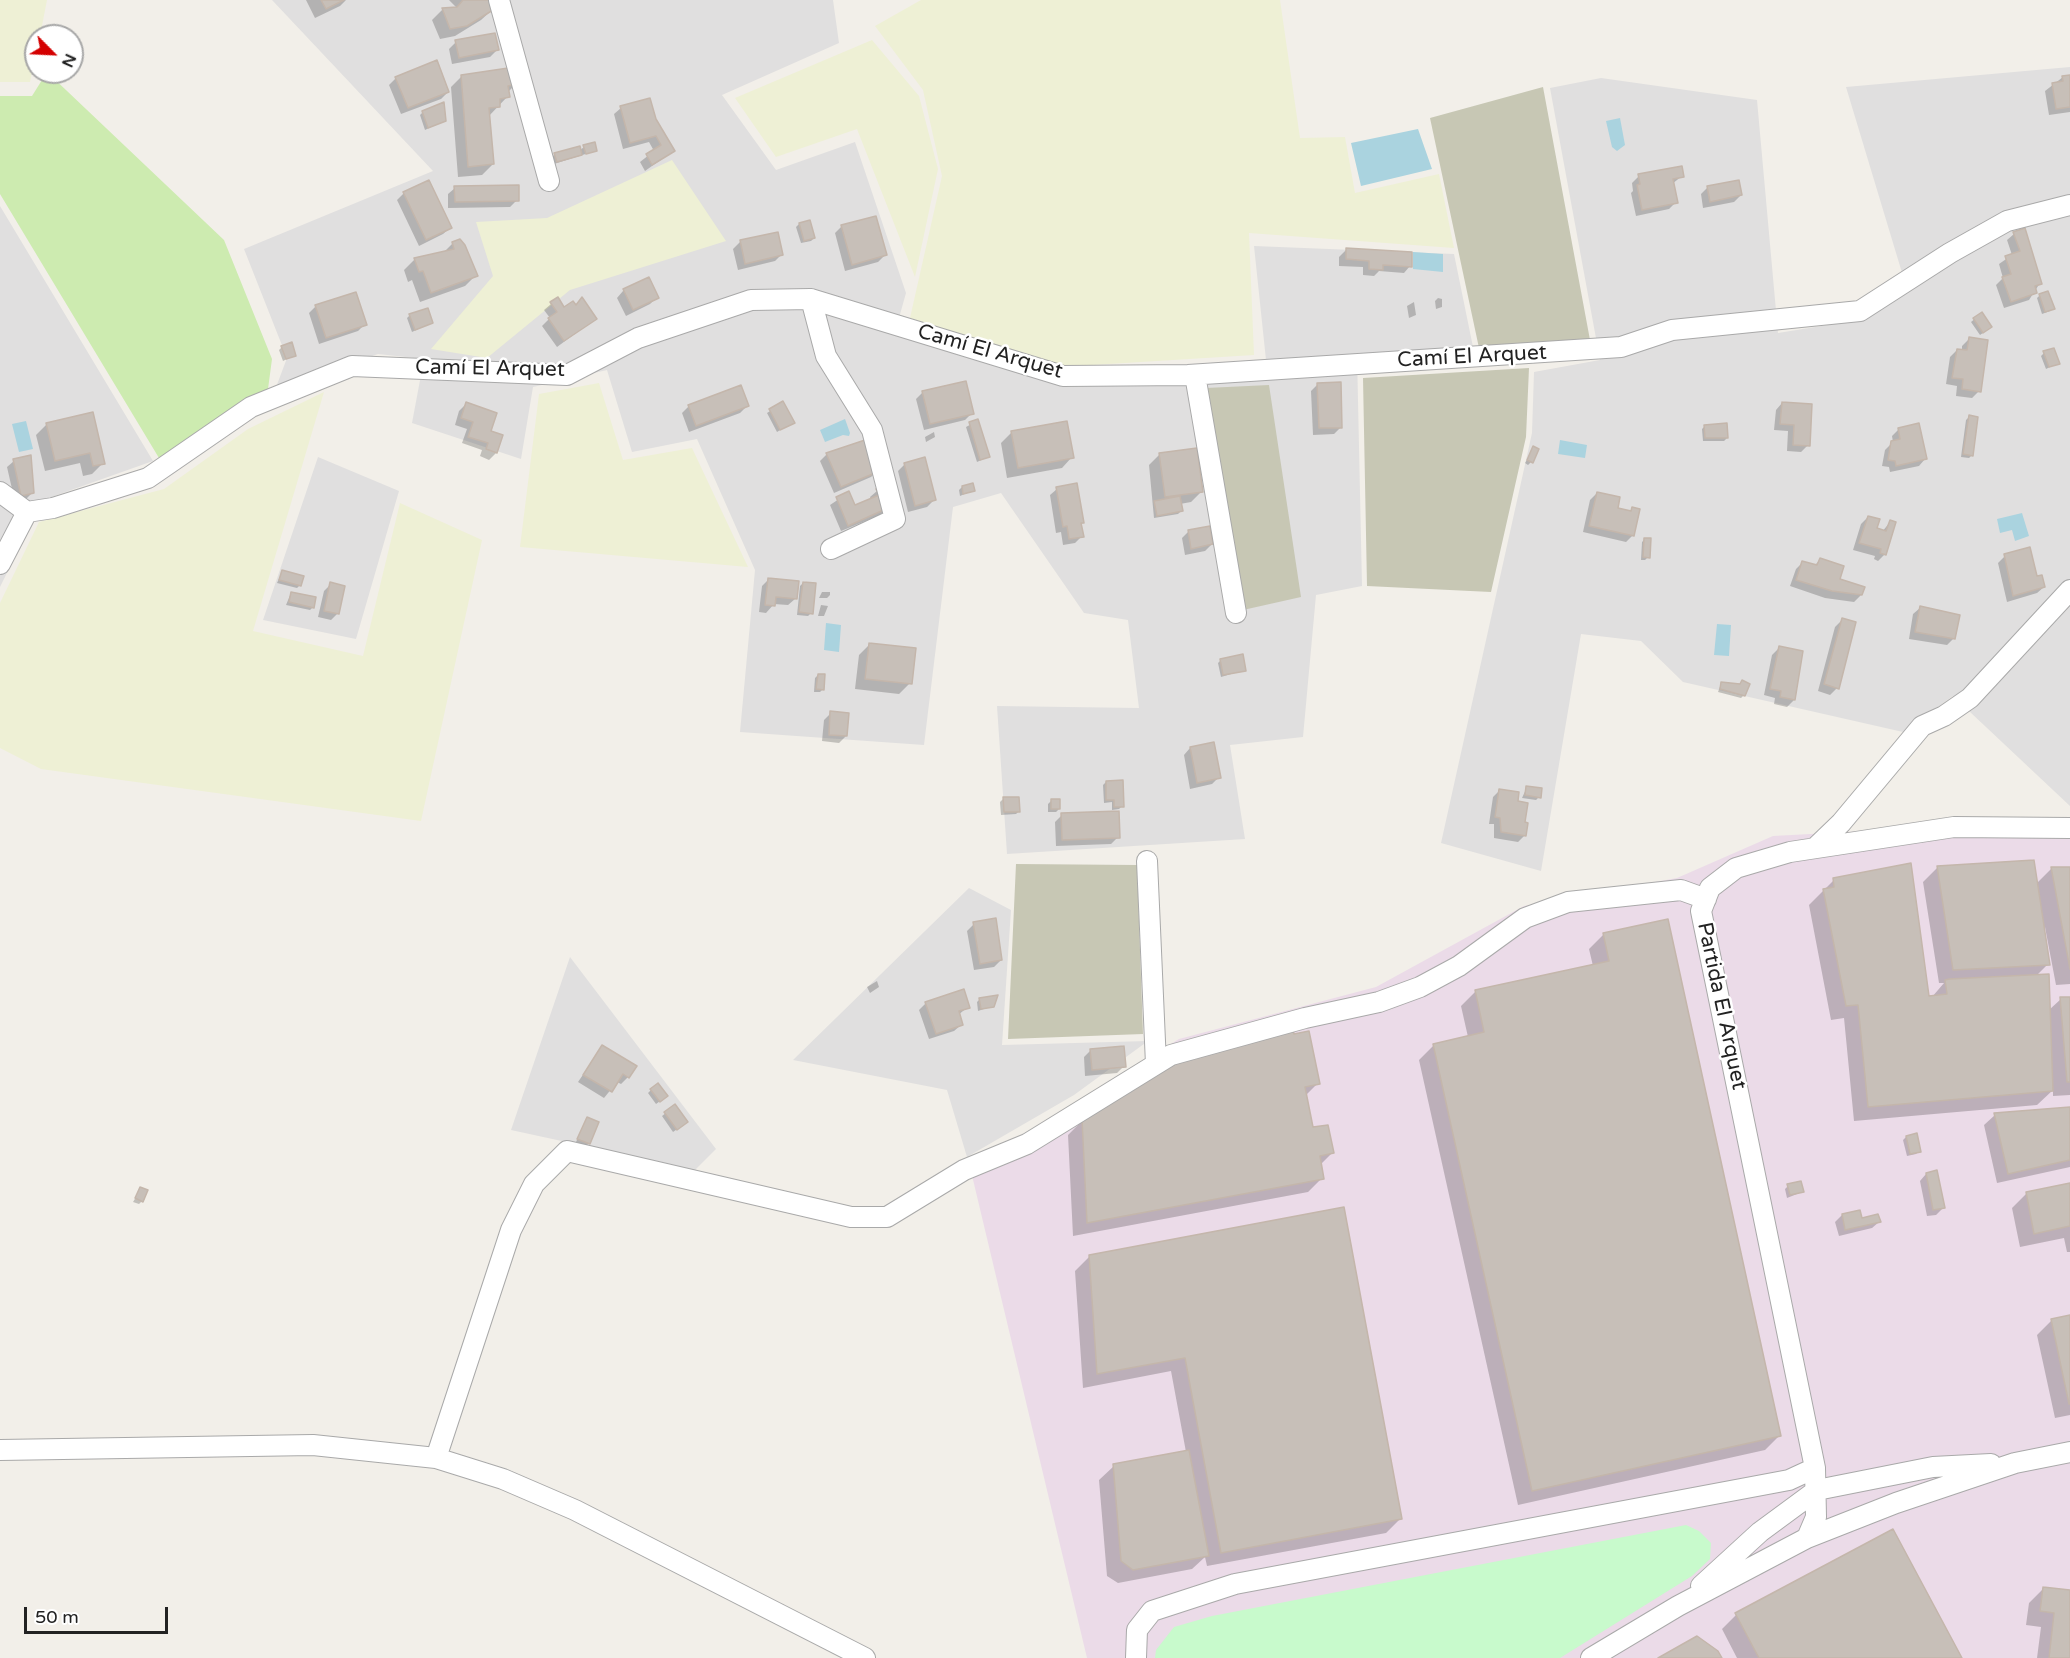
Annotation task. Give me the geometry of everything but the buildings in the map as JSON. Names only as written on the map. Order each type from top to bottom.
[{"type":"street","points":[[499,0],[549,181]]},
{"type":"street","name":"Camí El Arquet","points":[[27,512],[53,508],[148,478],[251,407],[352,366],[567,375],[638,338],[751,300],[811,299],[1063,376],[1195,375],[1621,347],[1672,330],[1860,310],[1950,253],[2007,222],[2070,205]]},
{"type":"street","points":[[811,299],[826,356],[872,430],[896,519],[831,549]]},
{"type":"street","points":[[1195,375],[1236,613]]},
{"type":"street","points":[[0,492],[27,512],[0,564]]},
{"type":"street","points":[[1815,848],[1841,822],[1922,726],[1944,716],[1970,698],[2070,590]]},
{"type":"street","name":"Partida El Arquet","points":[[1807,1538],[1816,1517],[1815,1468],[1701,911],[1710,888],[1736,868],[1790,852],[1954,827],[2070,828]]},
{"type":"street","points":[[1147,861],[1156,1064]]},
{"type":"street","points":[[436,1458],[511,1230],[534,1184],[567,1151],[851,1217],[887,1217],[964,1170],[1027,1144],[1171,1055],[1305,1018],[1379,1002],[1420,987],[1459,966],[1525,918],[1568,902],[1681,890],[1706,899]]},
{"type":"street","points":[[0,1450],[313,1445],[436,1458],[503,1479],[575,1510],[865,1658]]},
{"type":"street","points":[[1591,1658],[1678,1606],[1807,1538],[1896,1503],[2015,1463],[2070,1452]]},
{"type":"street","points":[[1678,1606],[1760,1532],[1817,1490],[1933,1467],[2015,1463]]},
{"type":"street","points":[[1136,1658],[1137,1630],[1152,1611],[1235,1584],[1789,1480],[1815,1468]]},
{"type":"shaded area","points":[[0,0],[47,0],[42,24],[24,24],[24,82],[0,82]]},
{"type":"shaded area","points":[[272,0],[833,0],[839,43],[722,95],[776,170],[855,142],[906,293],[895,332],[1064,387],[1268,379],[1254,246],[1454,254],[1473,347],[1357,354],[1362,586],[1316,595],[1303,737],[1230,745],[1245,839],[1007,854],[997,706],[1139,708],[1128,620],[1084,613],[1001,493],[953,507],[924,745],[740,732],[755,570],[697,439],[632,452],[607,370],[533,387],[521,459],[412,423],[424,359],[378,354],[275,390],[287,358],[244,249],[433,171]]},
{"type":"shaded area","points":[[921,0],[1280,0],[1300,138],[1345,137],[1355,193],[1439,174],[1454,248],[1249,233],[1254,355],[1060,367],[910,318],[942,176],[923,90],[875,26]]},
{"type":"shaded area","points":[[872,40],[919,96],[938,169],[915,277],[857,129],[776,157],[735,98]]},
{"type":"shaded area","points":[[2070,67],[2070,806],[1953,696],[1903,732],[1683,682],[1641,641],[1581,634],[1541,871],[1441,843],[1532,433],[1534,372],[1600,360],[1550,88],[1601,78],[1757,100],[1778,333],[1865,319],[1906,286],[1846,87]]},
{"type":"shaded area","points":[[1543,87],[1590,340],[1479,348],[1430,118]]},
{"type":"shaded area","points":[[672,160],[726,241],[570,290],[487,358],[431,349],[493,276],[476,222],[547,218]]},
{"type":"shaded area","points":[[0,206],[153,461],[43,500],[0,587]]},
{"type":"shaded area","points":[[1529,368],[1526,437],[1491,592],[1367,586],[1363,378]]},
{"type":"shaded area","points":[[599,383],[623,460],[692,448],[748,567],[520,547],[539,394]]},
{"type":"shaded area","points":[[1269,385],[1301,597],[1243,610],[1206,388]]},
{"type":"shaded area","points":[[324,392],[253,631],[363,656],[400,503],[482,540],[421,821],[41,769],[0,748],[0,603],[39,522],[164,489],[248,429]]},
{"type":"shaded area","points":[[318,457],[399,491],[356,639],[263,620]]},
{"type":"shaded area","points":[[2070,820],[2070,1658],[1087,1658],[970,1167],[1179,1039],[1376,987],[1524,906],[1677,878],[1773,836]]},
{"type":"shaded area","points":[[1016,864],[1137,865],[1143,1034],[1008,1039]]},
{"type":"shaded area","points":[[969,888],[1011,910],[1002,1045],[1148,1041],[1074,1095],[967,1157],[947,1090],[793,1060]]},
{"type":"shaded area","points":[[570,957],[716,1149],[695,1170],[511,1130]]},
{"type":"green space","points":[[40,84],[60,84],[224,240],[272,359],[268,389],[159,458],[0,194],[0,96],[32,96]]},
{"type":"green space","points":[[1686,1525],[1699,1531],[1711,1543],[1710,1559],[1692,1576],[1560,1658],[1155,1658],[1156,1650],[1174,1627],[1212,1616]]},
{"type":"water","points":[[1620,118],[1625,145],[1617,151],[1612,147],[1606,121]]},
{"type":"water","points":[[1418,129],[1432,169],[1361,186],[1351,143]]},
{"type":"water","points":[[1413,252],[1443,254],[1443,272],[1413,269]]},
{"type":"water","points":[[845,419],[849,436],[843,435],[825,442],[820,430]]},
{"type":"water","points":[[26,421],[33,449],[19,452],[12,424]]},
{"type":"water","points":[[1560,440],[1587,445],[1585,458],[1558,454]]},
{"type":"water","points":[[2022,513],[2029,536],[2015,541],[2012,530],[2000,533],[1997,519]]},
{"type":"water","points":[[826,623],[841,625],[839,652],[824,650]]},
{"type":"water","points":[[1717,624],[1731,625],[1729,656],[1714,655]]}]
